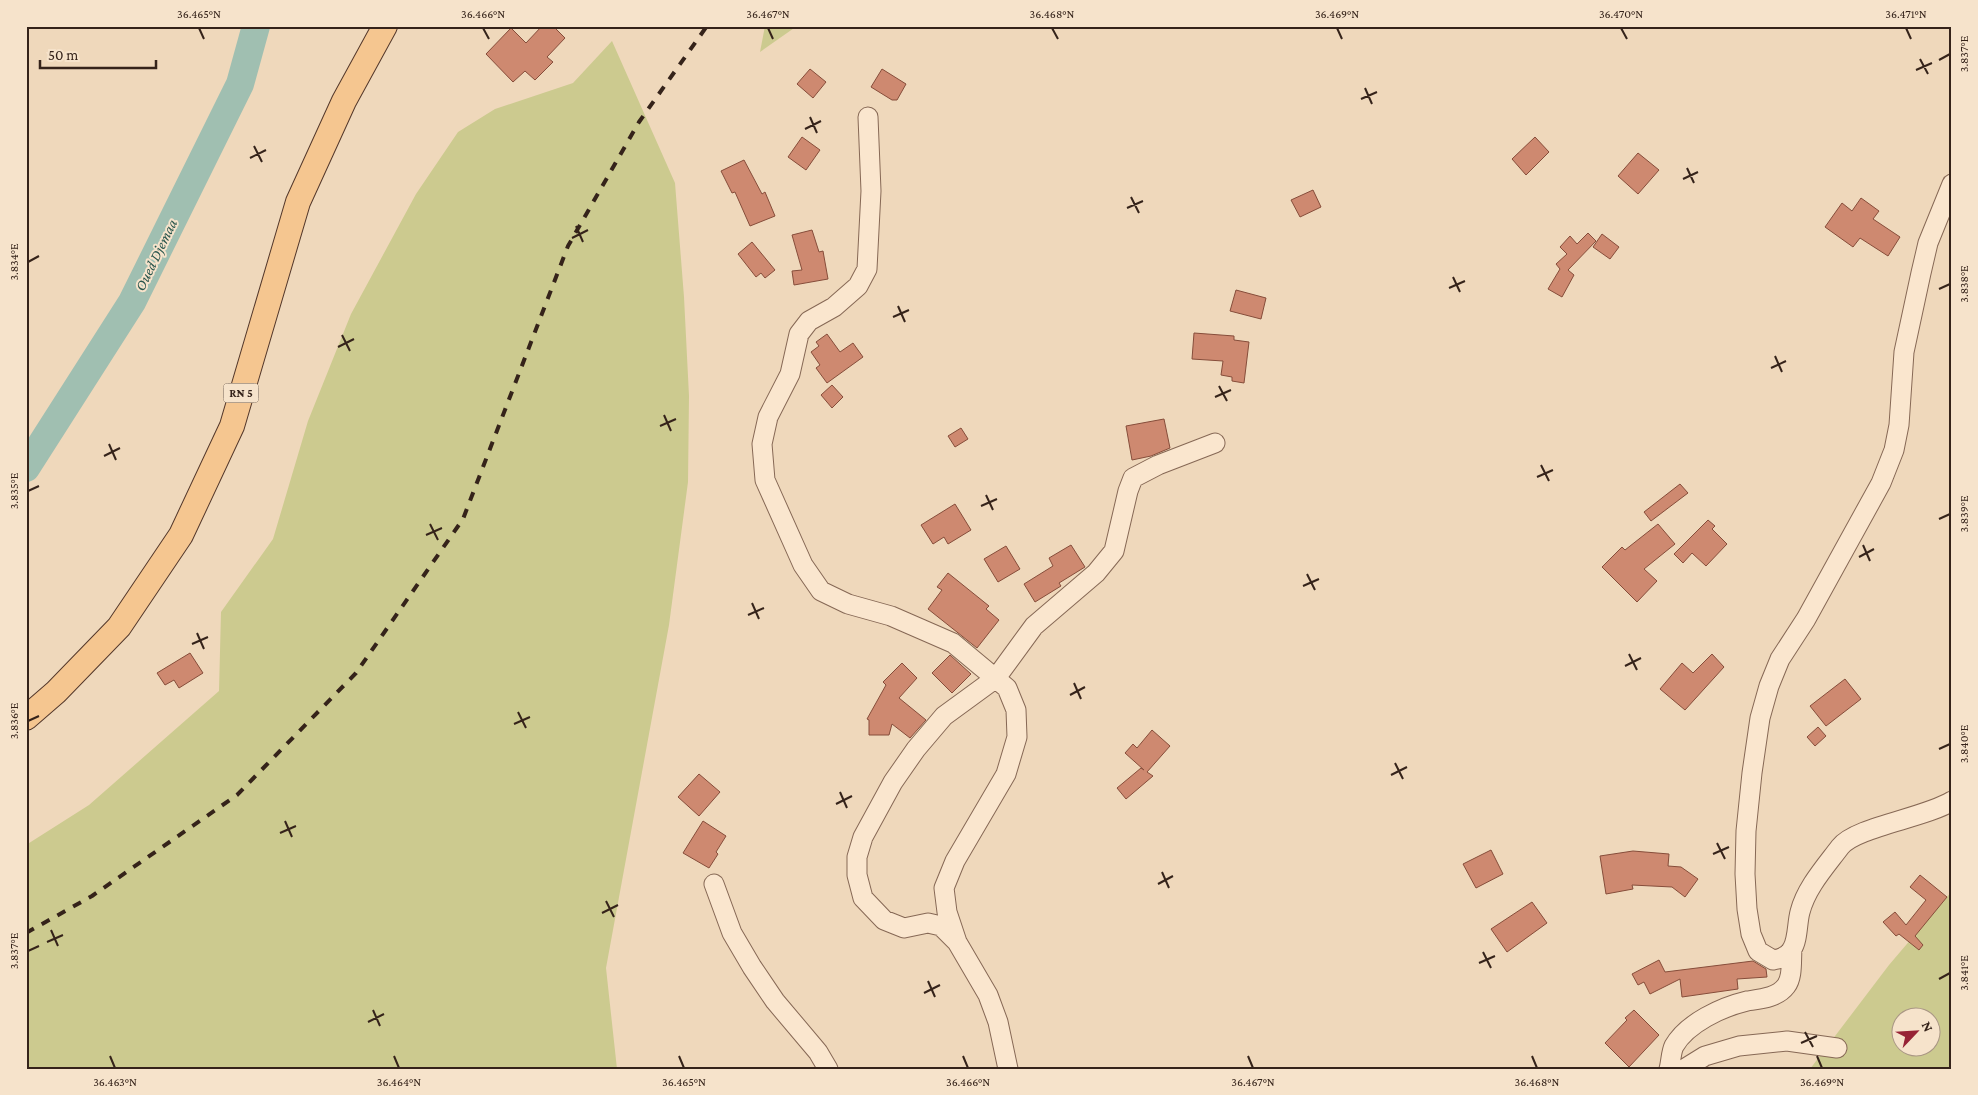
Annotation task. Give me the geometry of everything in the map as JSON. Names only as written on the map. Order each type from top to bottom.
[{"type":"main road","name":"RN 5","points":[[26,718],[56,692],[119,627],[181,535],[232,426],[298,202],[344,101],[386,26]]},
{"type":"street","points":[[868,117],[871,191],[867,269],[858,286],[834,307],[809,321],[799,334],[790,374],[768,416],[762,444],[765,480],[803,565],[821,591],[848,604],[891,616],[953,643],[1007,688],[1016,710],[1018,737],[1006,774],[955,861],[944,888],[947,912],[957,942],[988,995],[998,1022],[1008,1069]]},
{"type":"street","points":[[1792,949],[1783,958],[1773,960],[1758,951],[1751,934],[1747,909],[1746,830],[1760,718],[1769,686],[1780,659],[1806,619],[1881,483],[1894,450],[1899,425],[1904,352],[1928,242],[1952,184]]},
{"type":"street","points":[[957,942],[941,926],[928,923],[904,928],[884,920],[863,898],[857,875],[857,857],[863,837],[871,821],[893,782],[916,749],[944,716],[996,678],[1034,626],[1096,573],[1114,551],[1128,491],[1134,478],[1158,465],[1214,443]]},
{"type":"street","points":[[1669,1069],[1674,1047],[1694,1024],[1716,1012],[1739,1003],[1779,993],[1786,986],[1790,977],[1792,949],[1800,910],[1810,886],[1842,845],[1860,834],[1920,816],[1952,801]]},
{"type":"street","points":[[714,884],[732,933],[752,967],[775,1000],[818,1052],[828,1069]]},
{"type":"street","points":[[1684,1069],[1705,1056],[1740,1046],[1786,1041],[1837,1048]]},
{"type":"shaded area","points":[[765,26],[797,26],[760,52]]},
{"type":"shaded area","points":[[612,41],[675,183],[684,297],[689,396],[688,482],[669,625],[606,968],[617,1069],[26,1069],[26,845],[89,805],[219,691],[221,612],[273,539],[308,421],[351,314],[416,194],[458,132],[495,109],[573,83]]},
{"type":"shaded area","points":[[1952,891],[1952,1069],[1810,1069],[1889,965]]},
{"type":"building","points":[[542,26],[553,26],[565,38],[547,57],[553,62],[535,80],[525,71],[513,82],[486,54],[511,28],[526,43]]},
{"type":"building","points":[[810,69],[826,82],[813,98],[797,84]]},
{"type":"building","points":[[882,69],[906,84],[897,100],[892,100],[871,87]]},
{"type":"building","points":[[802,137],[820,150],[806,170],[788,157]]},
{"type":"building","points":[[1535,137],[1549,152],[1526,175],[1512,159]]},
{"type":"building","points":[[1638,153],[1659,170],[1638,194],[1618,176]]},
{"type":"building","points":[[744,160],[762,194],[765,192],[775,216],[750,226],[735,192],[732,193],[721,171]]},
{"type":"building","points":[[1313,190],[1321,207],[1300,217],[1291,200]]},
{"type":"building","points":[[1861,198],[1879,211],[1873,219],[1900,237],[1888,256],[1860,238],[1853,247],[1825,227],[1842,203],[1852,211]]},
{"type":"building","points":[[812,230],[819,252],[823,251],[828,279],[794,285],[792,271],[802,270],[792,235]]},
{"type":"building","points":[[1588,233],[1596,241],[1568,270],[1574,275],[1562,297],[1548,289],[1560,269],[1556,264],[1567,254],[1560,247],[1570,236],[1577,244]]},
{"type":"building","points":[[1602,234],[1619,247],[1610,259],[1593,247]]},
{"type":"building","points":[[752,242],[775,270],[765,278],[761,273],[756,277],[738,254]]},
{"type":"building","points":[[1236,290],[1266,298],[1261,319],[1230,311]]},
{"type":"building","points":[[1194,333],[1234,336],[1234,340],[1249,342],[1244,383],[1232,381],[1232,377],[1221,375],[1223,361],[1192,359]]},
{"type":"building","points":[[827,334],[840,352],[853,343],[863,357],[827,383],[816,368],[820,365],[811,352],[819,346],[816,342]]},
{"type":"building","points":[[832,385],[843,397],[832,408],[821,395]]},
{"type":"building","points":[[1164,419],[1170,448],[1151,456],[1132,460],[1126,426]]},
{"type":"building","points":[[961,428],[968,439],[955,447],[948,436]]},
{"type":"building","points":[[1680,484],[1688,493],[1651,521],[1644,512]]},
{"type":"building","points":[[955,504],[971,530],[948,544],[944,537],[933,544],[921,525]]},
{"type":"building","points":[[1708,520],[1715,526],[1712,529],[1727,544],[1706,566],[1692,553],[1683,563],[1674,554]]},
{"type":"building","points":[[1658,524],[1675,544],[1644,569],[1657,581],[1637,602],[1602,567],[1622,547],[1625,550]]},
{"type":"building","points":[[1071,545],[1085,567],[1059,583],[1061,586],[1035,602],[1024,584],[1053,566],[1049,558]]},
{"type":"building","points":[[1006,546],[1020,569],[998,582],[984,559]]},
{"type":"building","points":[[948,573],[989,606],[986,609],[999,620],[977,648],[928,609],[942,590],[937,587]]},
{"type":"building","points":[[190,653],[203,673],[179,688],[174,680],[165,685],[157,673]]},
{"type":"building","points":[[1712,654],[1724,667],[1685,710],[1660,689],[1682,663],[1693,673]]},
{"type":"building","points":[[950,655],[971,674],[952,693],[932,673]]},
{"type":"building","points":[[902,663],[917,678],[899,698],[926,720],[910,738],[892,724],[889,735],[869,735],[869,720],[867,719],[886,685],[883,682]]},
{"type":"building","points":[[1845,679],[1861,699],[1826,726],[1810,706]]},
{"type":"building","points":[[1818,727],[1826,736],[1815,746],[1807,737]]},
{"type":"building","points":[[1152,730],[1170,746],[1147,772],[1153,776],[1126,799],[1117,788],[1141,768],[1144,770],[1125,753],[1133,744],[1137,748]]},
{"type":"building","points":[[699,774],[720,792],[699,816],[678,797]]},
{"type":"building","points":[[703,821],[726,836],[709,868],[683,853]]},
{"type":"building","points":[[1491,850],[1503,874],[1476,888],[1463,864]]},
{"type":"building","points":[[1633,851],[1669,854],[1668,866],[1681,867],[1698,879],[1685,897],[1672,887],[1632,885],[1633,889],[1606,894],[1600,856]]},
{"type":"building","points":[[1920,875],[1947,897],[1915,936],[1923,945],[1919,950],[1899,934],[1896,936],[1883,922],[1895,912],[1906,925],[1926,900],[1910,887]]},
{"type":"building","points":[[1532,902],[1547,923],[1507,952],[1491,929]]},
{"type":"building","points":[[1659,960],[1665,972],[1753,961],[1766,969],[1767,977],[1737,979],[1738,989],[1682,997],[1680,979],[1650,994],[1644,982],[1638,985],[1632,974]]},
{"type":"building","points":[[1634,1010],[1659,1035],[1629,1067],[1605,1043]]},
{"type":"waterway","name":"Oued Djemaa","points":[[26,468],[132,302],[240,84],[256,26]]},
{"type":"railway","points":[[26,933],[92,896],[237,795],[356,673],[463,519],[568,246],[639,122],[707,26]]}]
